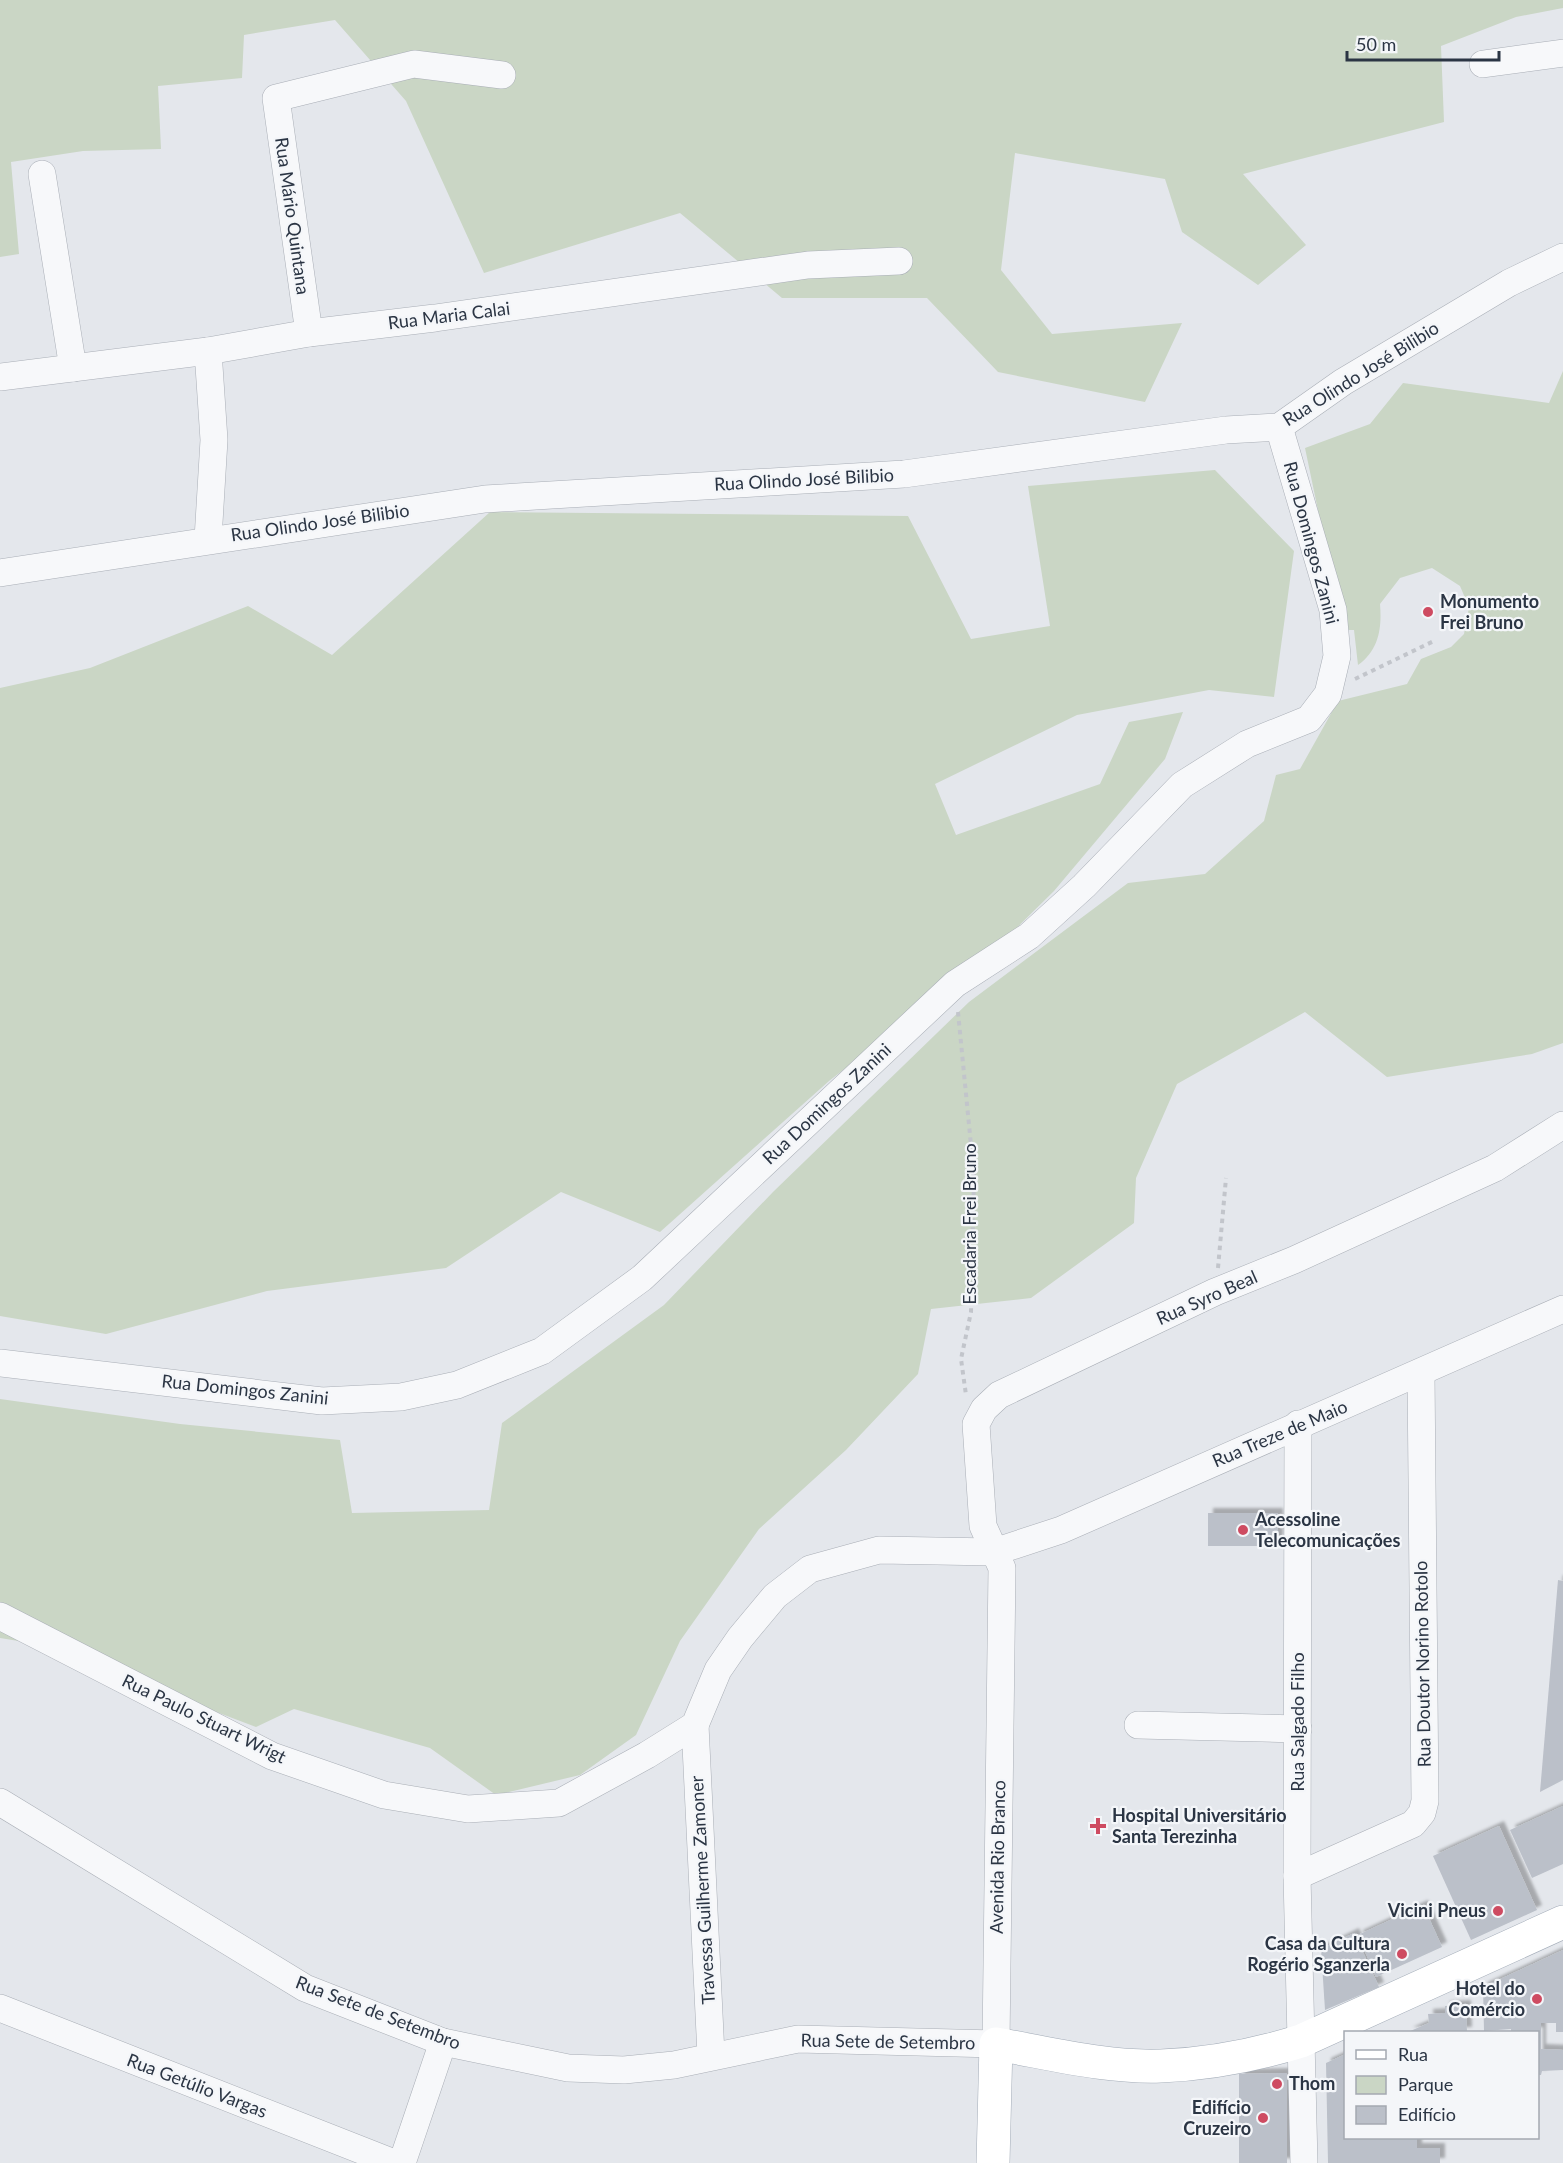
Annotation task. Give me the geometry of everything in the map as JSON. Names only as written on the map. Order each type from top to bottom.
[{"type":"main road","name":"Rua Sete de Setembro","points":[[996,2044],[1097,2061],[1159,2066],[1256,2055],[1301,2041],[1563,1922]]},
{"type":"main road","name":"Avenida Rio Branco","points":[[993,2163],[996,2044]]},
{"type":"street","points":[[1483,64],[1563,53]]},
{"type":"street","name":"Rua Mário Quintana","points":[[309,333],[276,98],[414,64],[502,75]]},
{"type":"street","points":[[42,174],[73,368]]},
{"type":"street","name":"Rua Olindo José Bilibio","points":[[0,573],[208,539],[485,499],[904,474],[1226,430],[1280,427],[1353,376],[1509,283],[1563,257]]},
{"type":"street","name":"Rua Maria Calai","points":[[0,377],[208,351],[309,333],[435,318],[808,265],[899,261]]},
{"type":"street","points":[[208,351],[214,440],[208,539]]},
{"type":"street","name":"Rua Domingos Zanini","points":[[0,1363],[322,1401],[401,1397],[457,1386],[542,1351],[642,1278],[955,984],[1029,936],[1084,886],[1182,784],[1246,744],[1309,719],[1328,694],[1338,656],[1333,610],[1280,427]]},
{"type":"street","name":"Rua Syro Beal","points":[[976,1424],[984,1409],[999,1395],[1215,1292],[1294,1260],[1495,1168],[1562,1130]]},
{"type":"street","name":"Rua Treze de Maio","points":[[994,1552],[1061,1530],[1298,1424],[1420,1374],[1563,1309]]},
{"type":"street","name":"Rua Doutor Norino Rotolo","points":[[1297,1876],[1413,1824],[1422,1813],[1425,1801],[1420,1374]]},
{"type":"street","points":[[695,1725],[718,1670],[740,1638],[775,1596],[810,1569],[879,1550],[994,1552],[983,1526],[976,1424]]},
{"type":"street","name":"Rua Salgado Filho","points":[[1298,1424],[1297,1876],[1304,2163]]},
{"type":"street","name":"Avenida Rio Branco","points":[[994,1552],[1002,1568],[996,2044]]},
{"type":"street","name":"Rua Paulo Stuart Wrigt","points":[[0,1616],[272,1756],[384,1796],[468,1809],[559,1803],[647,1755],[695,1725]]},
{"type":"street","name":"Travessa Guilherme Zamoner","points":[[695,1725],[711,2055]]},
{"type":"street","points":[[1138,1725],[1298,1729]]},
{"type":"street","name":"Rua Sete de Setembro","points":[[0,1802],[305,1988],[443,2042],[568,2068],[624,2070],[674,2065],[711,2055],[798,2039],[996,2044]]},
{"type":"street","name":"Rua Getúlio Vargas","points":[[0,2008],[394,2163]]},
{"type":"street","points":[[402,2163],[443,2042]]},
{"type":"path","points":[[1328,694],[1379,665],[1436,640]]},
{"type":"path","name":"Escadaria Frei Bruno","points":[[955,984],[974,1176],[971,1312],[961,1359],[966,1402],[976,1424]]},
{"type":"path","points":[[1215,1292],[1226,1178]]},
{"type":"green space","points":[[0,0],[1563,0],[1563,8],[1516,17],[1441,46],[1444,122],[1243,174],[1306,245],[1258,285],[1182,232],[1165,179],[1015,153],[1001,270],[1052,334],[1182,323],[1145,402],[998,372],[927,298],[782,298],[680,213],[484,273],[406,101],[335,20],[244,35],[242,78],[158,86],[161,149],[83,151],[11,162],[19,254],[0,257]]},
{"type":"green space","points":[[1563,371],[1563,1043],[1532,1054],[1387,1077],[1305,1012],[1177,1084],[1136,1178],[1134,1223],[1031,1298],[931,1309],[918,1374],[846,1450],[759,1529],[680,1641],[636,1735],[580,1775],[496,1795],[430,1748],[294,1709],[256,1727],[37,1644],[0,1638],[0,1399],[180,1424],[340,1440],[352,1513],[489,1510],[502,1423],[664,1305],[773,1192],[969,1002],[1128,883],[1205,874],[1264,821],[1276,775],[1300,769],[1338,701],[1407,684],[1421,659],[1451,647],[1464,634],[1469,607],[1460,586],[1432,568],[1400,578],[1380,604],[1378,638],[1371,653],[1358,665],[1354,630],[1343,630],[1305,448],[1370,424],[1403,383],[1549,403]]},
{"type":"green space","points":[[1215,470],[1294,551],[1274,697],[1209,690],[1077,715],[935,784],[956,835],[1100,784],[1129,722],[1183,712],[1165,759],[1054,891],[983,961],[829,1081],[660,1232],[561,1192],[446,1268],[267,1291],[106,1334],[0,1316],[0,688],[90,668],[248,606],[332,655],[490,512],[908,516],[971,639],[1050,626],[1028,486]]},
{"type":"building","name":"Acessoline Telecomunicações","points":[[1208,1513],[1278,1513],[1278,1546],[1208,1546]]},
{"type":"building","points":[[1558,1580],[1563,1581],[1563,1780],[1540,1792]]},
{"type":"building","points":[[1563,1806],[1563,1864],[1532,1878],[1510,1830]]},
{"type":"building","points":[[1499,1826],[1537,1910],[1471,1940],[1433,1856]]},
{"type":"building","points":[[1423,1905],[1442,1947],[1376,1977],[1358,1935]]},
{"type":"building","points":[[1354,1933],[1379,1987],[1325,2010],[1321,1949]]},
{"type":"building","name":"Hotel do Comércio","points":[[1563,1950],[1563,2032],[1556,2032],[1556,2023],[1541,2023],[1541,2049],[1563,2050],[1563,2070],[1542,2071],[1539,2075],[1539,2031],[1511,2031],[1511,2029],[1484,2031],[1483,1987]]},
{"type":"building","points":[[1466,2005],[1467,2031],[1410,2031],[1429,2023],[1428,2014],[1445,2013],[1445,2006]]},
{"type":"building","points":[[1344,2055],[1344,2139],[1417,2139],[1417,2148],[1440,2148],[1440,2163],[1328,2163],[1326,2063]]},
{"type":"building","name":"Edifício Cruzeiro","points":[[1287,2073],[1287,2163],[1239,2163],[1239,2074]]},
{"type":"place","name":"Monumento Frei Bruno","points":[[1428,612]]},
{"type":"place","name":"Acessoline Telecomunicações","points":[[1243,1530]]},
{"type":"place","name":"Hospital Universitário Santa Terezinha","points":[[1098,1826]]},
{"type":"place","name":"Vicini Pneus","points":[[1498,1911]]},
{"type":"place","name":"Casa da Cultura Rogério Sganzerla","points":[[1402,1954]]},
{"type":"place","name":"Hotel do Comércio","points":[[1537,1999]]},
{"type":"place","name":"Thom","points":[[1277,2084]]},
{"type":"place","name":"Edifício Cruzeiro","points":[[1263,2118]]}]
